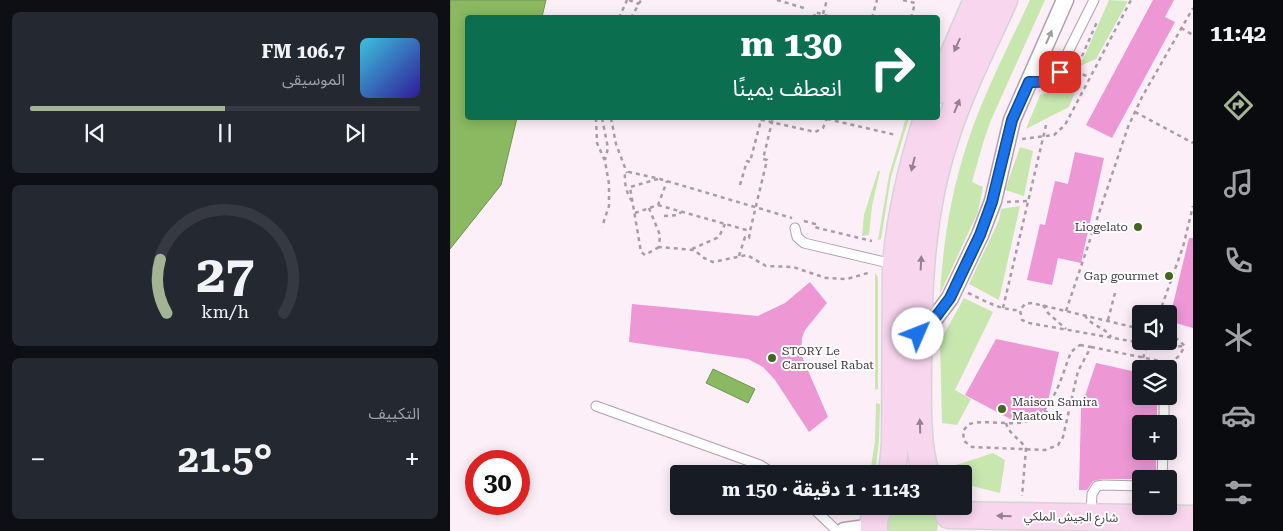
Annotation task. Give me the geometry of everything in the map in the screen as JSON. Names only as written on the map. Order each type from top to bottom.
[{"type":"main road","points":[[940,85],[977,0]]},
{"type":"main road","points":[[924,465],[920,443],[918,334],[924,229],[937,166],[957,105],[1004,0]]},
{"type":"main road","points":[[893,465],[895,445],[896,265],[898,243],[908,186],[926,120]]},
{"type":"main road","name":"شارع الجيش الملكي","points":[[948,517],[1091,518],[1132,514]]},
{"type":"main road","name":"شارع الجيش الملكي","points":[[1175,515],[1193,519]]},
{"type":"street","points":[[918,334],[935,318],[950,298],[980,235],[995,193],[1012,120],[1065,0]]},
{"type":"street","points":[[844,531],[876,521]]},
{"type":"lane","points":[[1029,82],[1042,82],[1056,76],[1094,0]]},
{"type":"lane","points":[[795,228],[797,237],[804,243],[896,265]]},
{"type":"lane","points":[[596,406],[760,465]]},
{"type":"lane","points":[[1091,518],[1092,494],[1098,486],[1132,486]]},
{"type":"lane","points":[[820,515],[837,531]]},
{"type":"path","points":[[620,15],[628,0],[639,4]]},
{"type":"path","points":[[633,15],[641,0]]},
{"type":"path","points":[[777,0],[804,8]]},
{"type":"path","points":[[814,15],[815,12],[823,14],[827,0]]},
{"type":"path","points":[[873,15],[877,0]]},
{"type":"path","points":[[903,0],[915,3],[911,15]]},
{"type":"path","points":[[1026,139],[1054,135],[1065,125],[1131,0]]},
{"type":"path","points":[[1066,311],[1122,142],[1135,112],[1193,8]]},
{"type":"path","points":[[1062,84],[1068,81],[1075,72],[1099,18]]},
{"type":"path","points":[[1182,28],[1193,34]]},
{"type":"path","points":[[1075,72],[1090,78]]},
{"type":"path","points":[[1135,112],[1193,143]]},
{"type":"path","points":[[596,120],[597,143],[609,178],[610,195],[602,227]]},
{"type":"path","points":[[602,120],[608,148],[604,161]]},
{"type":"path","points":[[611,120],[616,144],[627,173],[625,179],[632,201]]},
{"type":"path","points":[[740,185],[747,161],[750,162],[761,120],[815,132],[823,128],[826,120]]},
{"type":"path","points":[[835,120],[896,135]]},
{"type":"path","points":[[1003,308],[1047,121]]},
{"type":"path","points":[[739,256],[745,237],[748,238],[756,208],[767,160],[763,159],[772,122]]},
{"type":"path","points":[[1019,140],[1022,132]]},
{"type":"path","points":[[627,173],[632,172],[660,179],[815,224],[814,227],[872,241]]},
{"type":"path","points":[[660,179],[630,187],[642,252],[645,255],[658,247],[691,249],[712,262],[739,256],[751,256],[770,267],[793,267],[826,278],[847,279],[871,272]]},
{"type":"path","points":[[658,204],[667,181]]},
{"type":"path","points":[[1016,202],[1028,201]]},
{"type":"path","points":[[635,213],[658,204],[750,231]]},
{"type":"path","points":[[1162,305],[1183,247],[1193,206]]},
{"type":"path","points":[[649,208],[660,235],[658,247]]},
{"type":"path","points":[[664,216],[678,215],[682,211]]},
{"type":"path","points":[[691,249],[719,237],[725,224]]},
{"type":"path","points":[[965,292],[1003,308],[1020,310]]},
{"type":"path","points":[[1108,321],[1115,293]]},
{"type":"path","points":[[1132,327],[1043,305],[1028,303],[1020,310],[1020,317],[1025,322],[1132,341]]},
{"type":"path","points":[[1043,305],[1048,313],[1067,330]]},
{"type":"path","points":[[1085,315],[1090,322],[1105,330],[1110,338]]},
{"type":"path","points":[[1177,339],[1185,346]]},
{"type":"path","points":[[1091,346],[1078,372],[1063,437],[1058,445],[1050,450],[972,447],[967,445],[962,436],[965,427],[969,424],[1026,422],[1044,411],[1074,349],[1080,345],[1091,346],[1154,360]]},
{"type":"path","points":[[1177,346],[1185,346]]},
{"type":"path","points":[[1174,360],[1179,356],[1185,346]]},
{"type":"path","points":[[1143,358],[1146,350]]},
{"type":"path","points":[[1044,411],[1066,420]]},
{"type":"path","points":[[1006,423],[1009,430],[1026,449],[1022,503]]},
{"type":"shaded area","points":[[450,0],[546,0],[542,15],[465,15],[465,120],[517,120],[501,185],[450,249]]},
{"type":"shaded area","points":[[1030,0],[1045,0],[991,120],[972,182],[983,187],[978,212],[940,294],[949,218],[956,181],[967,144],[988,89]]},
{"type":"shaded area","points":[[1109,0],[1128,1],[1096,59],[1080,66]]},
{"type":"shaded area","points":[[1079,82],[1069,107],[1026,129],[1040,95]]},
{"type":"shaded area","points":[[905,120],[908,120],[891,177],[881,239],[878,240],[889,175]]},
{"type":"shaded area","points":[[1020,147],[1033,151],[1024,196],[1005,190]]},
{"type":"shaded area","points":[[878,171],[880,171],[872,206],[869,235],[862,236],[864,215]]},
{"type":"shaded area","points":[[1020,206],[999,300],[969,284],[999,220],[1001,209]]},
{"type":"shaded area","points":[[875,273],[878,277],[878,389],[875,390]]},
{"type":"shaded area","points":[[964,298],[993,312],[955,390],[971,399],[957,425],[942,423],[940,344]]},
{"type":"shaded area","points":[[713,369],[755,389],[748,403],[706,383]]},
{"type":"shaded area","points":[[876,403],[880,404],[879,440],[876,465],[871,465],[875,440]]},
{"type":"shaded area","points":[[993,453],[1005,460],[1000,493],[972,486],[972,465],[956,465]]},
{"type":"shaded area","points":[[887,515],[936,515],[937,518],[937,531],[885,531]]},
{"type":"building","points":[[1153,0],[1174,0],[1165,17],[1175,22],[1112,138],[1086,125]]},
{"type":"building","points":[[1075,152],[1104,158],[1081,263],[1058,258],[1052,285],[1027,280],[1040,224],[1045,225],[1055,181],[1068,184]]},
{"type":"building","points":[[1189,238],[1193,238],[1193,328],[1177,323],[1177,305],[1173,305]]},
{"type":"building","name":"STORY Le Carrousel Rabat","points":[[810,282],[827,303],[805,330],[802,338],[801,354],[828,417],[809,432],[775,380],[763,367],[748,359],[629,342],[632,304],[758,316],[785,303]]},
{"type":"building","points":[[996,339],[1059,352],[1046,410],[1014,421],[965,395]]},
{"type":"building","points":[[1096,363],[1132,371],[1132,405],[1157,405],[1157,415],[1132,415],[1132,460],[1156,460],[1156,470],[1132,470],[1132,479],[1093,481],[1087,490],[1079,490],[1081,408]]},
{"type":"place","name":"Liogelato","points":[[1138,227]]},
{"type":"place","name":"Gap gourmet","points":[[1169,276]]},
{"type":"place","name":"STORY Le Carrousel Rabat","points":[[772,358]]},
{"type":"place","name":"Maison Samira Maatouk","points":[[1002,409]]},
{"type":"route","points":[[918,334],[935,318],[950,298],[980,235],[992,202],[1012,120],[1029,82],[1048,81],[1060,72]]}]
